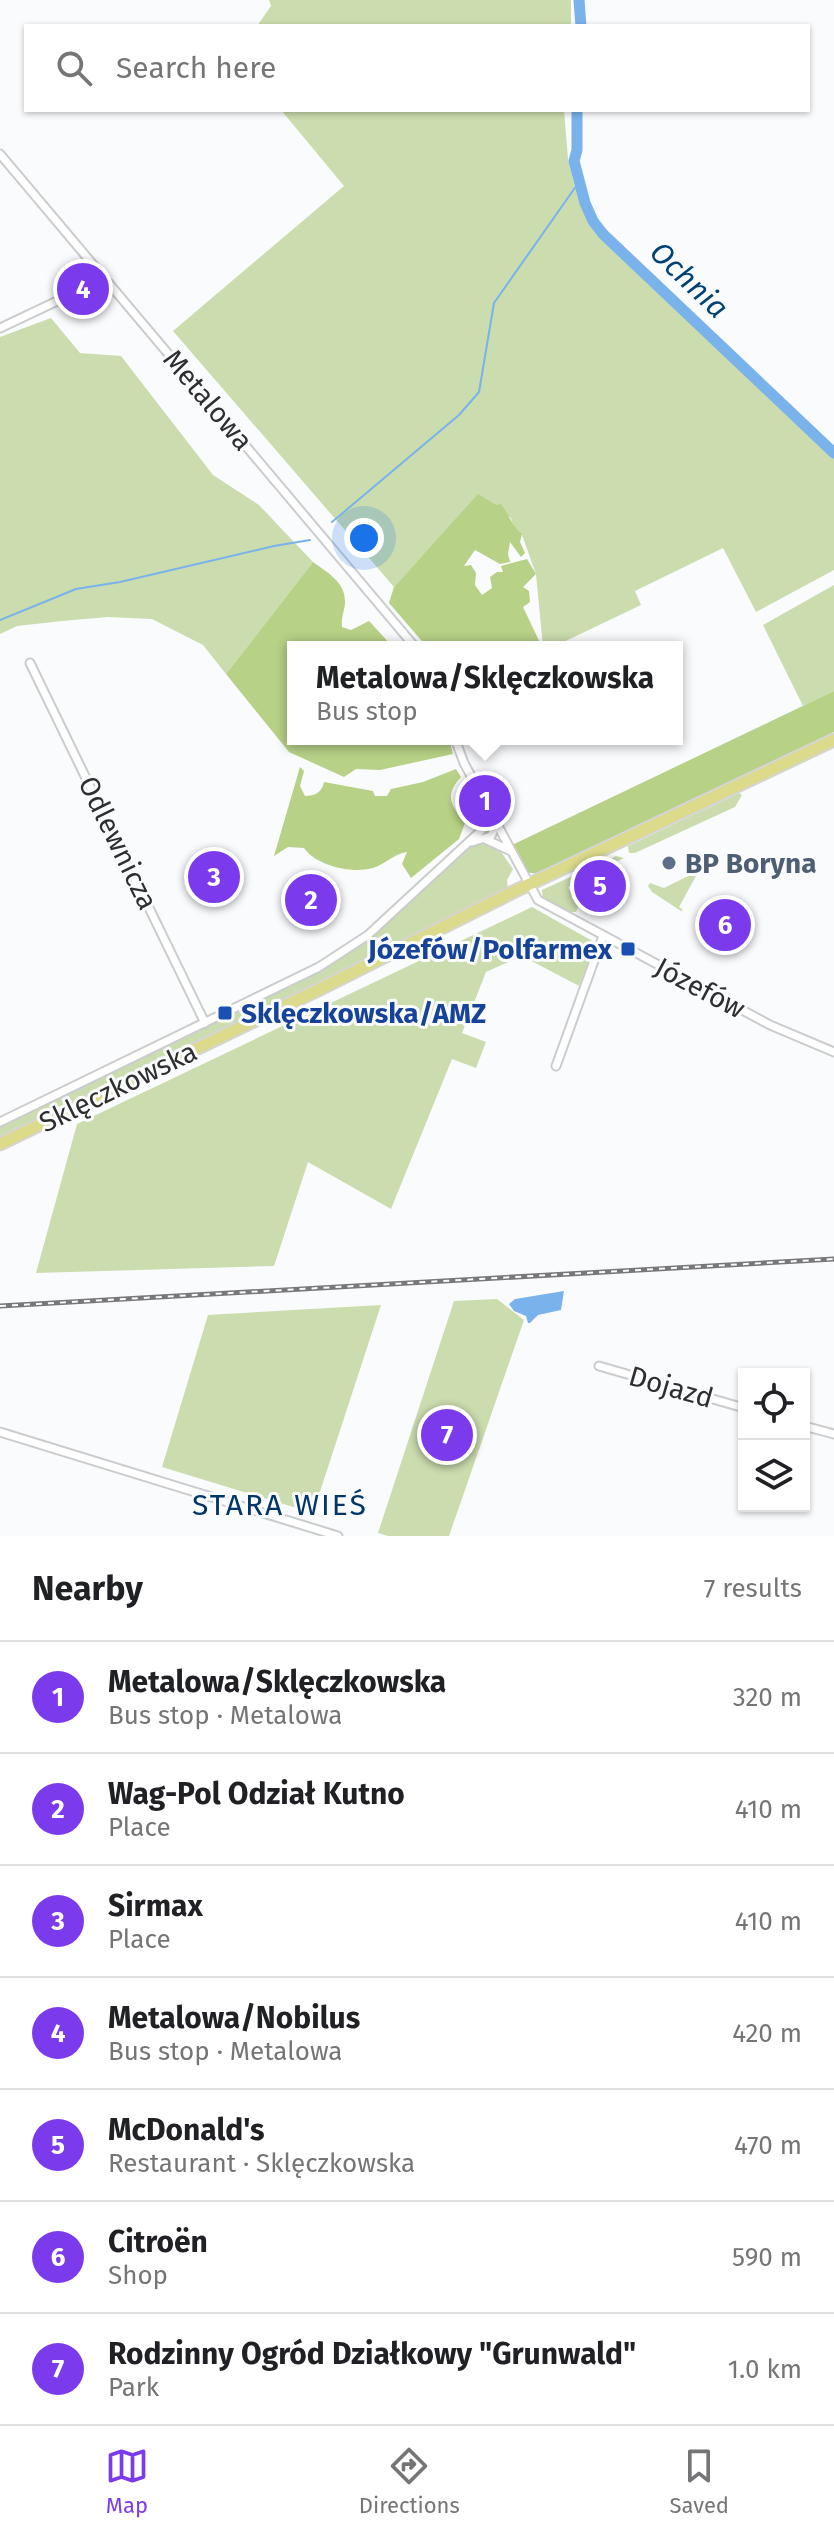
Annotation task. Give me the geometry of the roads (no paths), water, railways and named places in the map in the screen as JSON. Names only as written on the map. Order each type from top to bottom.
[{"type":"main road","name":"Sklęczkowska","points":[[0,1144],[834,740]]},
{"type":"street","name":"Metalowa","points":[[0,154],[410,641]]},
{"type":"street","points":[[0,328],[91,285],[103,276]]},
{"type":"street","name":"Odlewnicza","points":[[30,663],[205,1023]]},
{"type":"street","points":[[457,745],[529,888]]},
{"type":"street","points":[[469,843],[491,836],[497,823]]},
{"type":"street","points":[[0,1122],[344,952],[368,935],[487,825],[497,823]]},
{"type":"street","points":[[485,839],[511,851]]},
{"type":"street","name":"Józefów","points":[[529,888],[538,900],[603,936],[770,1025],[834,1052]]},
{"type":"street","points":[[556,1066],[603,936]]},
{"type":"street","name":"Dojazd","points":[[599,1366],[738,1406]]},
{"type":"street","points":[[810,1428],[834,1434]]},
{"type":"street","points":[[0,1432],[338,1536]]},
{"type":"water","points":[[564,1291],[561,1310],[538,1315],[530,1323],[526,1316],[514,1311],[509,1304],[515,1299]]},
{"type":"waterway","name":"Ochnia","points":[[579,0],[581,24]]},
{"type":"waterway","name":"Ochnia","points":[[577,112],[574,161],[593,221],[603,234],[834,453]]},
{"type":"waterway","points":[[332,522],[459,415],[479,392],[494,303],[579,182]]},
{"type":"waterway","points":[[0,620],[76,589],[310,540]]},
{"type":"railway","points":[[0,1306],[834,1259]]},
{"type":"place","name":"Metalowa/Nobilus","points":[[83,289]]},
{"type":"place","name":"Metalowa/Sklęczkowska","points":[[485,801]]},
{"type":"place","name":"BP Boryna","points":[[669,863]]},
{"type":"place","name":"Sirmax","points":[[214,877]]},
{"type":"place","name":"McDonald's","points":[[600,886]]},
{"type":"place","name":"Wag-Pol Odział Kutno","points":[[311,900]]},
{"type":"place","name":"Citroën","points":[[725,925]]},
{"type":"place","name":"Józefów/Polfarmex","points":[[628,949]]},
{"type":"place","name":"Sklęczkowska/AMZ","points":[[225,1013]]},
{"type":"place","name":"Rodzinny Ogród Działkowy \"Grunwald\"","points":[[447,1435]]},
{"type":"district","name":"STARA WIEŚ","points":[[280,1505]]}]
